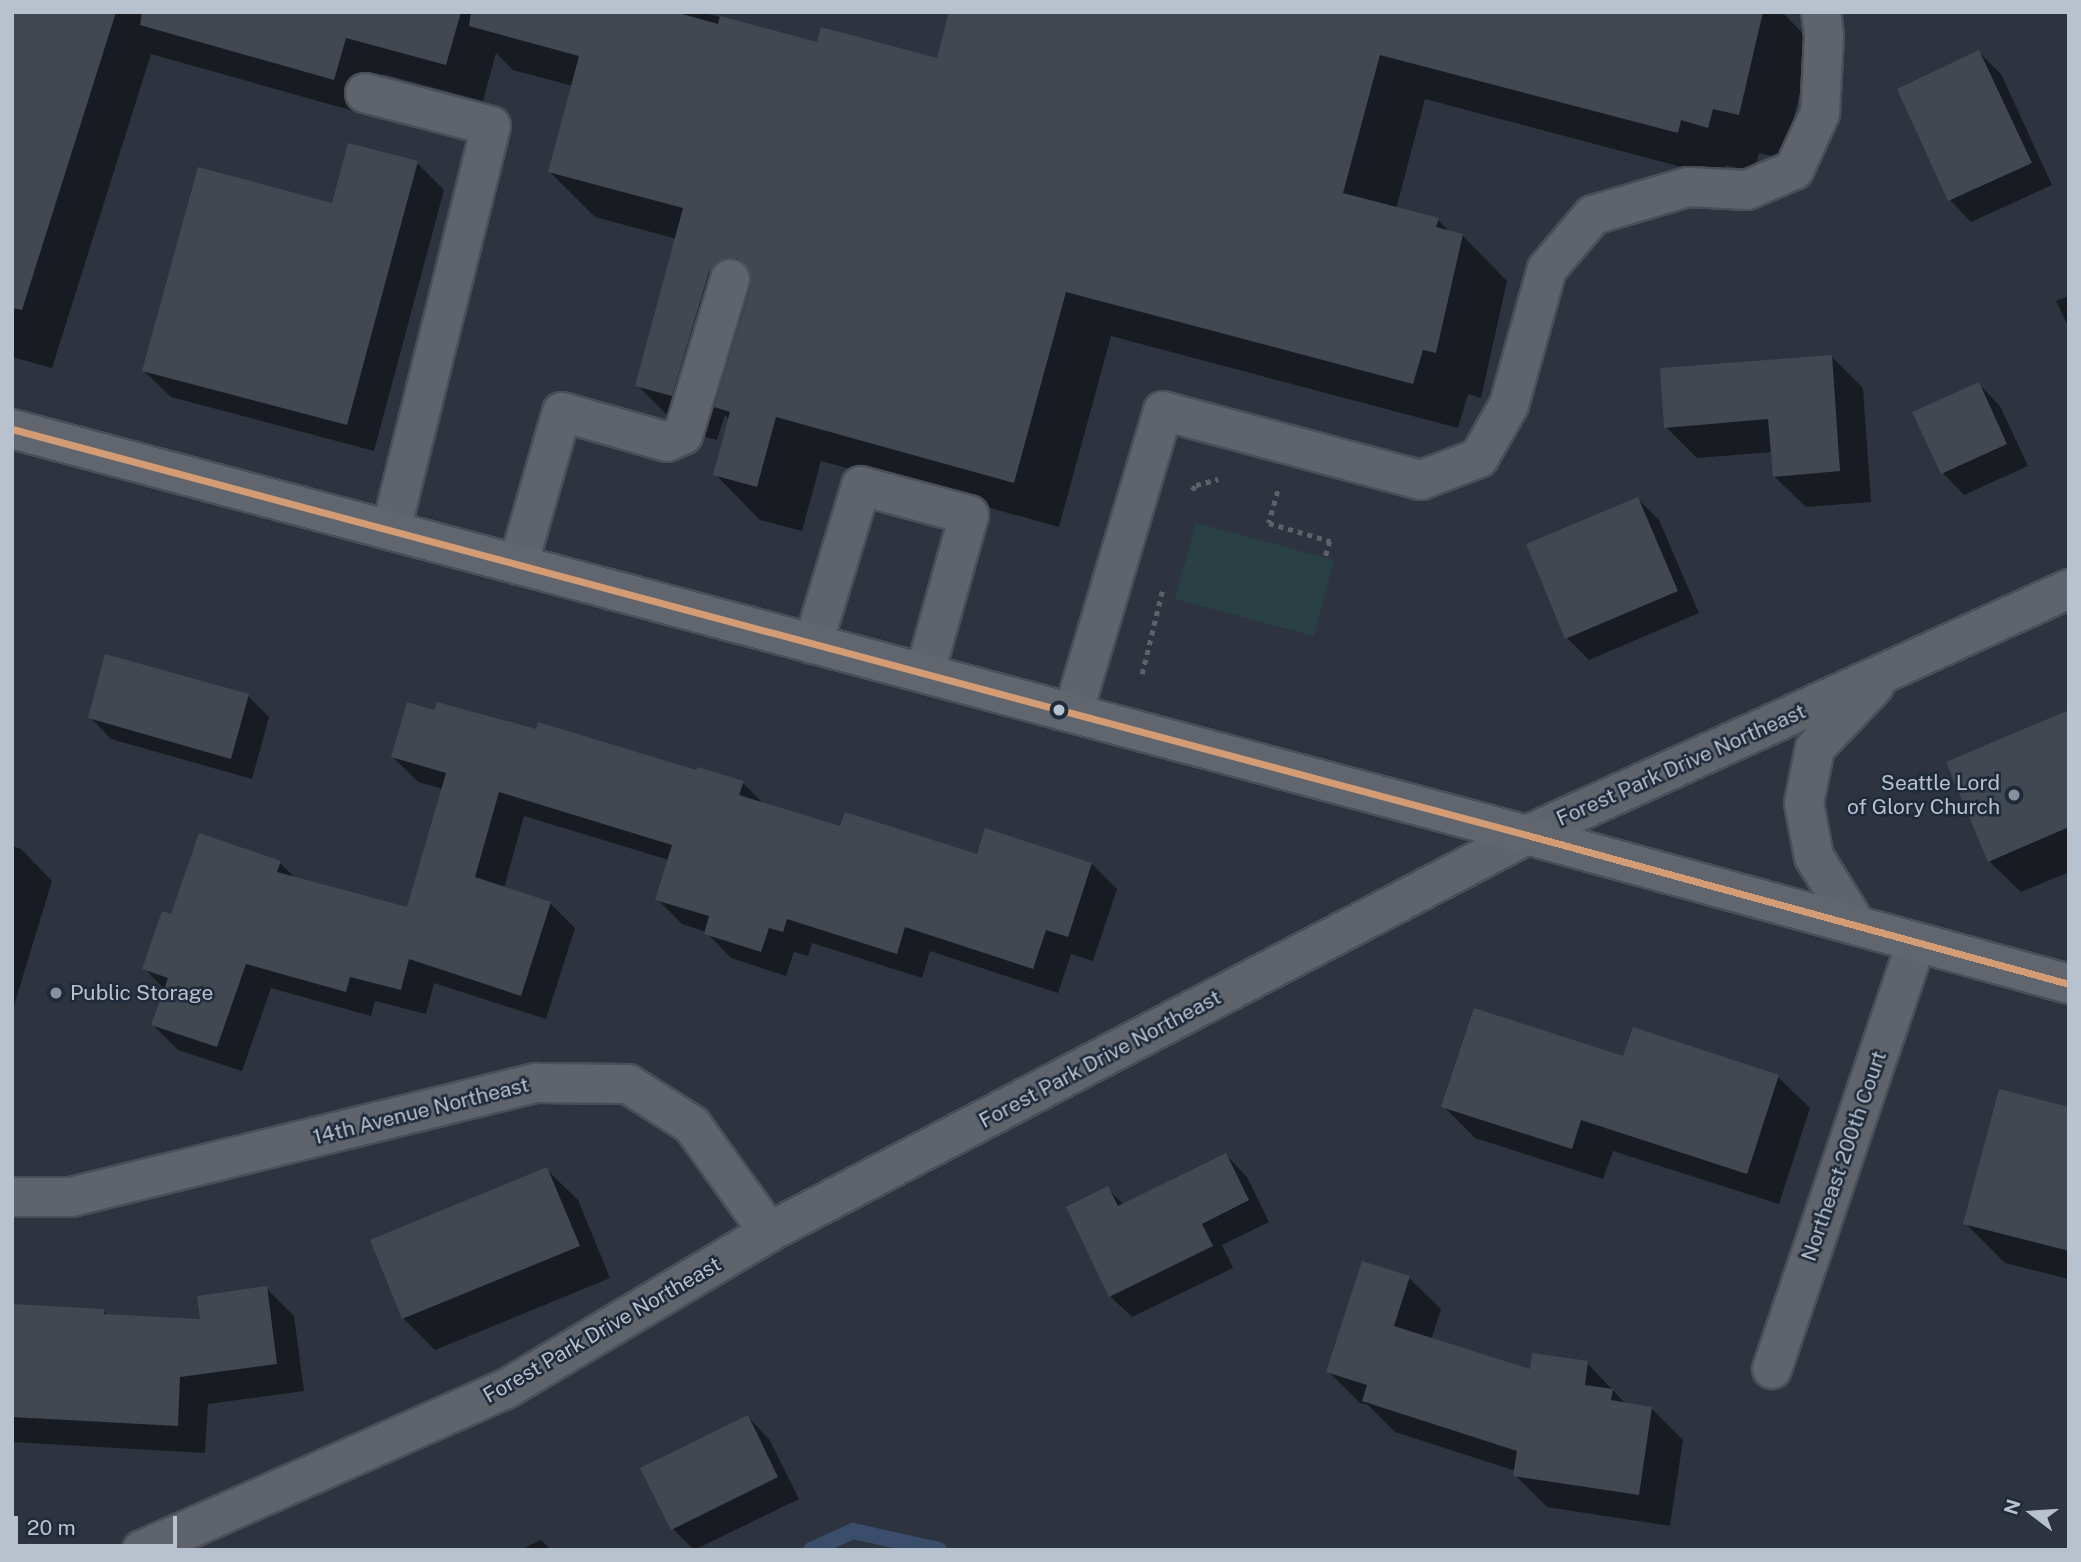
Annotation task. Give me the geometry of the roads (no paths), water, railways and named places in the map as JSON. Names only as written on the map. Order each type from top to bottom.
[{"type":"main road","points":[[12,429],[1527,835],[2069,984]]},
{"type":"street","points":[[1073,713],[1164,411],[1421,480],[1479,458],[1509,405],[1548,269],[1593,215],[1688,187],[1747,190],[1794,170],[1820,113],[1824,36],[1821,12]]},
{"type":"street","points":[[365,93],[491,126],[391,531]]},
{"type":"street","points":[[517,565],[562,412],[667,442],[683,435],[730,279]]},
{"type":"street","points":[[813,644],[860,486],[970,515],[925,673]]},
{"type":"street","name":"Forest Park Drive Northeast","points":[[142,1550],[506,1389],[769,1232],[1527,835],[2069,589]]},
{"type":"street","points":[[1857,926],[1814,857],[1804,803],[1815,748],[1889,671]]},
{"type":"street","name":"Northeast 200th Court","points":[[1772,1369],[1916,943]]},
{"type":"street","name":"14th Avenue Northeast","points":[[12,1197],[71,1197],[536,1083],[628,1084],[692,1125],[769,1232]]},
{"type":"waterway","points":[[811,1550],[853,1531],[939,1550]]},
{"type":"place","name":"Seattle Lord of Glory Church","points":[[2014,795]]},
{"type":"place","name":"Public Storage","points":[[56,993]]}]
